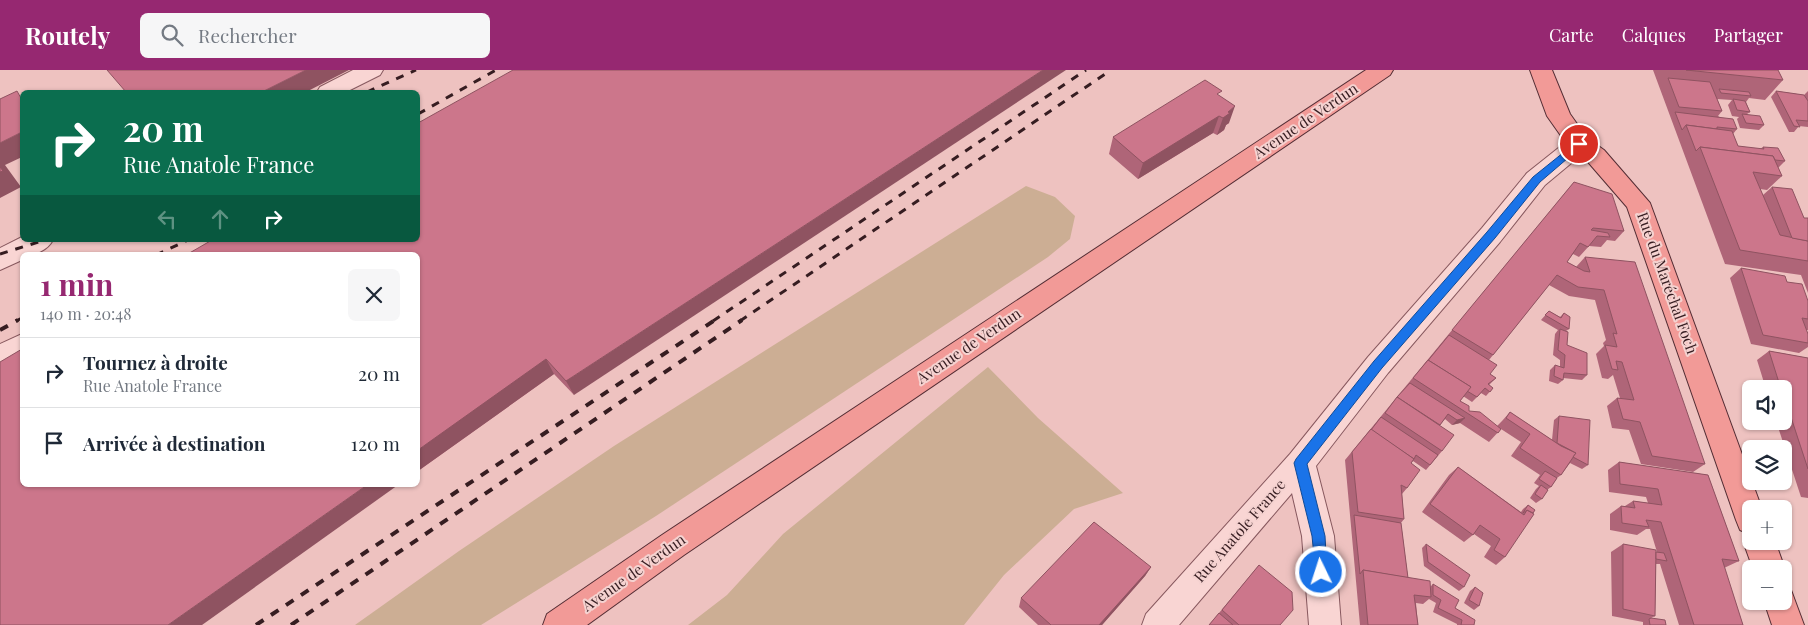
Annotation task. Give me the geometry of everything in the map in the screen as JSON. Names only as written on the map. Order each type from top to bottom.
[{"type":"main road","name":"Avenue de Verdun","points":[[559,625],[681,539],[1382,70]]},
{"type":"main road","name":"Rue du Maréchal Foch","points":[[1541,70],[1558,116],[1579,144],[1596,156],[1638,203],[1744,500]]},
{"type":"main road","points":[[1783,610],[1788,625]]},
{"type":"street","points":[[332,90],[372,70]]},
{"type":"street","name":"Rue Anatole France","points":[[1158,625],[1300,463],[1378,365],[1491,235],[1536,180],[1579,144]]},
{"type":"street","points":[[0,260],[36,242]]},
{"type":"street","points":[[0,358],[20,346]]},
{"type":"street","points":[[1300,463],[1318,536],[1324,625]]},
{"type":"shaded area","points":[[1026,186],[1055,197],[1075,216],[1070,239],[1048,257],[656,516],[481,625],[355,625],[459,551],[614,446]]},
{"type":"shaded area","points":[[988,367],[1038,418],[1123,493],[1074,509],[1004,575],[964,625],[688,625],[727,595],[783,534]]},
{"type":"building","points":[[107,70],[306,70],[266,90],[124,90]]},
{"type":"building","points":[[513,70],[1043,70],[566,381],[546,359],[420,449],[420,252],[191,252],[209,242],[420,242],[420,122]]},
{"type":"building","points":[[1686,70],[1778,70],[1783,80]]},
{"type":"building","points":[[1668,78],[1710,82],[1722,111],[1679,107]]},
{"type":"building","points":[[1205,80],[1222,91],[1217,94],[1235,106],[1223,118],[1219,116],[1143,163],[1113,137]]},
{"type":"building","points":[[1719,89],[1749,92],[1751,96],[1721,93]]},
{"type":"building","points":[[17,91],[20,96],[20,133],[0,143],[0,99]]},
{"type":"building","points":[[1776,91],[1804,95],[1808,101],[1808,121],[1796,120],[1800,127],[1794,126]]},
{"type":"building","points":[[1733,99],[1745,101],[1750,112],[1737,110]]},
{"type":"building","points":[[1675,112],[1733,119],[1737,129],[1717,127],[1717,129],[1686,125],[1682,130]]},
{"type":"building","points":[[1742,114],[1760,116],[1764,125],[1746,123]]},
{"type":"building","points":[[1686,125],[1732,131],[1738,146],[1764,149],[1763,147],[1778,148],[1785,161],[1775,160],[1773,156],[1700,147],[1696,151]]},
{"type":"building","points":[[1700,147],[1773,156],[1782,176],[1753,172],[1780,235],[1808,241],[1808,261],[1740,250]]},
{"type":"building","points":[[1574,182],[1612,194],[1624,231],[1593,228],[1591,230],[1608,233],[1610,237],[1597,236],[1588,247],[1580,243],[1567,262],[1590,272],[1585,257],[1635,262],[1705,464],[1652,456],[1640,422],[1623,419],[1617,398],[1634,400],[1622,362],[1616,361],[1618,370],[1612,369],[1605,345],[1617,347],[1613,333],[1617,334],[1604,290],[1578,287],[1557,275],[1493,355],[1452,330]]},
{"type":"building","points":[[1772,187],[1792,189],[1804,218],[1808,218],[1808,241],[1792,238]]},
{"type":"building","points":[[1741,268],[1785,276],[1787,282],[1802,284],[1808,301],[1808,319],[1802,318],[1808,334],[1808,343],[1763,335]]},
{"type":"building","points":[[1549,311],[1561,318],[1564,313],[1570,317],[1569,329],[1545,315]]},
{"type":"building","points":[[1560,329],[1568,332],[1567,345],[1587,353],[1587,375],[1564,373],[1563,380],[1554,376],[1555,365],[1564,368],[1565,355],[1558,350]]},
{"type":"building","points":[[1449,335],[1497,365],[1490,374],[1496,378],[1488,384],[1493,388],[1490,392],[1485,388],[1477,397],[1467,391],[1471,387],[1428,360]]},
{"type":"building","points":[[20,350],[20,487],[364,487],[168,625],[0,625],[0,362]]},
{"type":"building","points":[[1769,351],[1808,358],[1808,469],[1792,420],[1792,380],[1778,380]]},
{"type":"building","points":[[1428,360],[1471,387],[1460,401],[1469,406],[1469,411],[1480,412],[1501,429],[1498,433],[1413,378]]},
{"type":"building","points":[[1410,383],[1465,418],[1457,420],[1448,414],[1440,425],[1397,397]]},
{"type":"building","points":[[1397,397],[1454,435],[1442,451],[1385,413]]},
{"type":"building","points":[[1510,412],[1561,446],[1576,453],[1561,475],[1520,448],[1530,434],[1506,418]]},
{"type":"building","points":[[1559,416],[1590,420],[1588,465],[1573,457],[1576,453],[1557,443]]},
{"type":"building","points":[[1381,417],[1438,455],[1430,465],[1416,455],[1414,459],[1371,430]]},
{"type":"building","points":[[1371,429],[1414,459],[1411,463],[1420,470],[1407,488],[1401,485],[1404,519],[1358,512],[1352,452]]},
{"type":"building","points":[[1619,462],[1708,475],[1739,561],[1722,559],[1743,625],[1694,625],[1661,522],[1646,520],[1649,527],[1622,523],[1621,506],[1635,508],[1633,501],[1662,505],[1658,489],[1620,484]]},
{"type":"building","points":[[1458,467],[1524,515],[1527,510],[1534,514],[1505,557],[1494,550],[1500,539],[1480,525],[1473,535],[1430,504]]},
{"type":"building","points":[[1545,471],[1557,478],[1551,487],[1539,479]]},
{"type":"building","points":[[1541,485],[1548,490],[1542,499],[1535,494]]},
{"type":"building","points":[[1528,505],[1535,510],[1533,513],[1527,510],[1523,513]]},
{"type":"building","points":[[1354,515],[1401,523],[1408,578],[1363,570],[1360,574]]},
{"type":"building","points":[[1094,522],[1151,567],[1099,625],[1051,625],[1021,598]]},
{"type":"building","points":[[1426,544],[1470,575],[1464,587],[1428,562]]},
{"type":"building","points":[[1623,544],[1656,550],[1655,616],[1623,609]]},
{"type":"building","points":[[1656,552],[1664,553],[1667,561],[1656,559]]},
{"type":"building","points":[[1259,565],[1292,592],[1293,610],[1280,625],[1239,625],[1222,610]]},
{"type":"building","points":[[1363,570],[1430,581],[1431,597],[1414,595],[1418,625],[1368,625]]},
{"type":"building","points":[[1433,584],[1459,600],[1455,608],[1475,620],[1474,625],[1461,625],[1462,620],[1438,608],[1441,600],[1433,595]]},
{"type":"building","points":[[1475,587],[1483,593],[1479,606],[1469,600]]},
{"type":"building","points":[[1219,613],[1233,625],[1209,625]]},
{"type":"building","points":[[1649,619],[1665,620],[1666,625],[1650,625]]},
{"type":"railway","points":[[371,90],[416,70]]},
{"type":"railway","points":[[420,113],[496,70]]},
{"type":"railway","points":[[713,321],[1086,70]]},
{"type":"railway","points":[[740,321],[1111,70]]},
{"type":"railway","points":[[0,254],[39,242]]},
{"type":"railway","points":[[162,252],[184,242]]},
{"type":"railway","points":[[0,330],[18,320]]},
{"type":"railway","points":[[256,625],[715,320]]},
{"type":"railway","points":[[291,625],[742,320]]},
{"type":"route","points":[[1321,572],[1318,536],[1300,463],[1378,365],[1491,235],[1536,180],[1579,144]]}]
